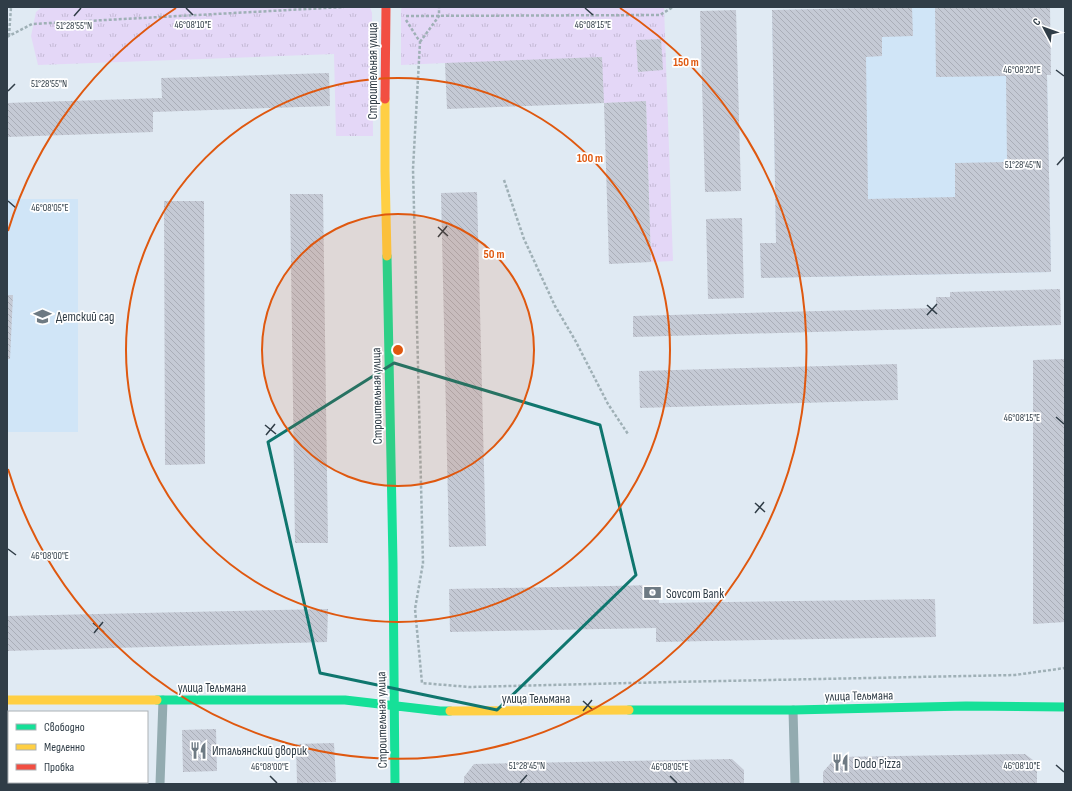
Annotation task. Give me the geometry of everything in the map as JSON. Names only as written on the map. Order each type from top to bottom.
[{"type":"street","name":"Строительная улица","points":[[386,7],[385,171],[393,563],[395,784]]},
{"type":"street","name":"улица Тельмана","points":[[7,700],[344,700],[440,711],[793,710],[966,706],[1065,707]]},
{"type":"lane","points":[[160,784],[163,700]]},
{"type":"lane","points":[[793,710],[795,784]]},
{"type":"path","points":[[8,36],[11,7]]},
{"type":"path","points":[[8,36],[32,24],[344,7]]},
{"type":"path","points":[[439,7],[439,16],[420,42],[413,169],[423,563],[415,609],[422,683],[469,688],[680,681],[1015,676],[1065,668]]},
{"type":"path","points":[[420,42],[404,16],[660,15],[674,7]]},
{"type":"path","points":[[504,180],[524,239],[555,306],[575,340],[608,404],[628,434]]},
{"type":"highlighted area","points":[[394,363],[600,425],[636,575],[497,710],[320,673],[268,442]]},
{"type":"shaded area","points":[[936,7],[1050,7],[1047,75],[1051,272],[761,278],[760,243],[776,243],[772,10]]},
{"type":"shaded area","name":"Детский сад","points":[[7,199],[78,199],[78,432],[7,432]]},
{"type":"green space","points":[[42,7],[370,7],[372,13],[373,136],[336,136],[334,54],[38,65],[31,36],[36,12]]},
{"type":"green space","points":[[402,7],[664,7],[673,261],[651,262],[646,102],[604,103],[445,63],[401,65]]},
{"type":"building","points":[[912,7],[913,36],[882,37],[882,56],[866,57],[868,199],[955,197],[955,163],[1007,162],[1006,76],[936,77],[935,7],[1050,7],[1051,75],[1047,75],[1051,272],[761,278],[760,243],[776,243],[772,10]]},
{"type":"building","points":[[736,10],[741,191],[705,192],[700,11]]},
{"type":"building","points":[[661,39],[663,70],[638,72],[636,40]]},
{"type":"building","points":[[602,57],[604,103],[447,109],[445,63]]},
{"type":"building","points":[[329,73],[330,106],[153,112],[153,132],[7,137],[7,103],[162,98],[161,78]]},
{"type":"building","points":[[646,101],[651,262],[609,264],[604,103]]},
{"type":"building","points":[[477,192],[486,546],[449,547],[441,193]]},
{"type":"building","points":[[290,194],[323,194],[328,543],[295,543]]},
{"type":"building","points":[[164,201],[204,201],[205,464],[165,465]]},
{"type":"building","points":[[742,218],[744,298],[708,299],[706,219]]},
{"type":"building","points":[[1060,289],[1061,325],[633,337],[633,316],[936,308],[936,297],[950,297],[950,292]]},
{"type":"building","points":[[7,295],[13,295],[10,359],[7,359]]},
{"type":"building","points":[[1065,359],[1065,622],[1033,624],[1033,360]]},
{"type":"building","points":[[897,364],[898,400],[640,408],[639,371]]},
{"type":"building","points":[[659,585],[659,603],[935,599],[936,637],[656,642],[656,628],[450,632],[449,589]]},
{"type":"building","points":[[328,609],[327,642],[7,651],[7,616]]},
{"type":"building","name":"Итальянский дворик","points":[[216,729],[217,771],[183,772],[182,730]]},
{"type":"building","points":[[334,743],[336,782],[297,783],[296,744]]},
{"type":"building","points":[[1025,754],[1037,763],[1037,784],[823,784],[823,772],[836,757]]},
{"type":"building","points":[[7,759],[8,783],[144,783],[144,784],[7,784]]},
{"type":"building","points":[[732,759],[744,770],[744,784],[464,784],[464,777],[474,764]]},
{"type":"traffic: fast","points":[[387,256],[393,563],[395,784]]},
{"type":"traffic: fast","points":[[157,700],[345,700],[450,711]]},
{"type":"traffic: fast","points":[[629,710],[793,710],[966,706],[1065,707]]},
{"type":"traffic: slow","points":[[385,99],[387,256]]},
{"type":"traffic: slow","points":[[7,700],[157,700]]},
{"type":"traffic: slow","points":[[450,711],[629,710]]},
{"type":"traffic: jam","points":[[385,99],[386,7]]},
{"type":"place","name":"Детский сад","points":[[43,316]]},
{"type":"place","name":"Sovcom Bank","points":[[653,593]]},
{"type":"place","name":"Итальянский дворик","points":[[199,750]]},
{"type":"place","name":"Dodo Pizza","points":[[841,763]]}]
